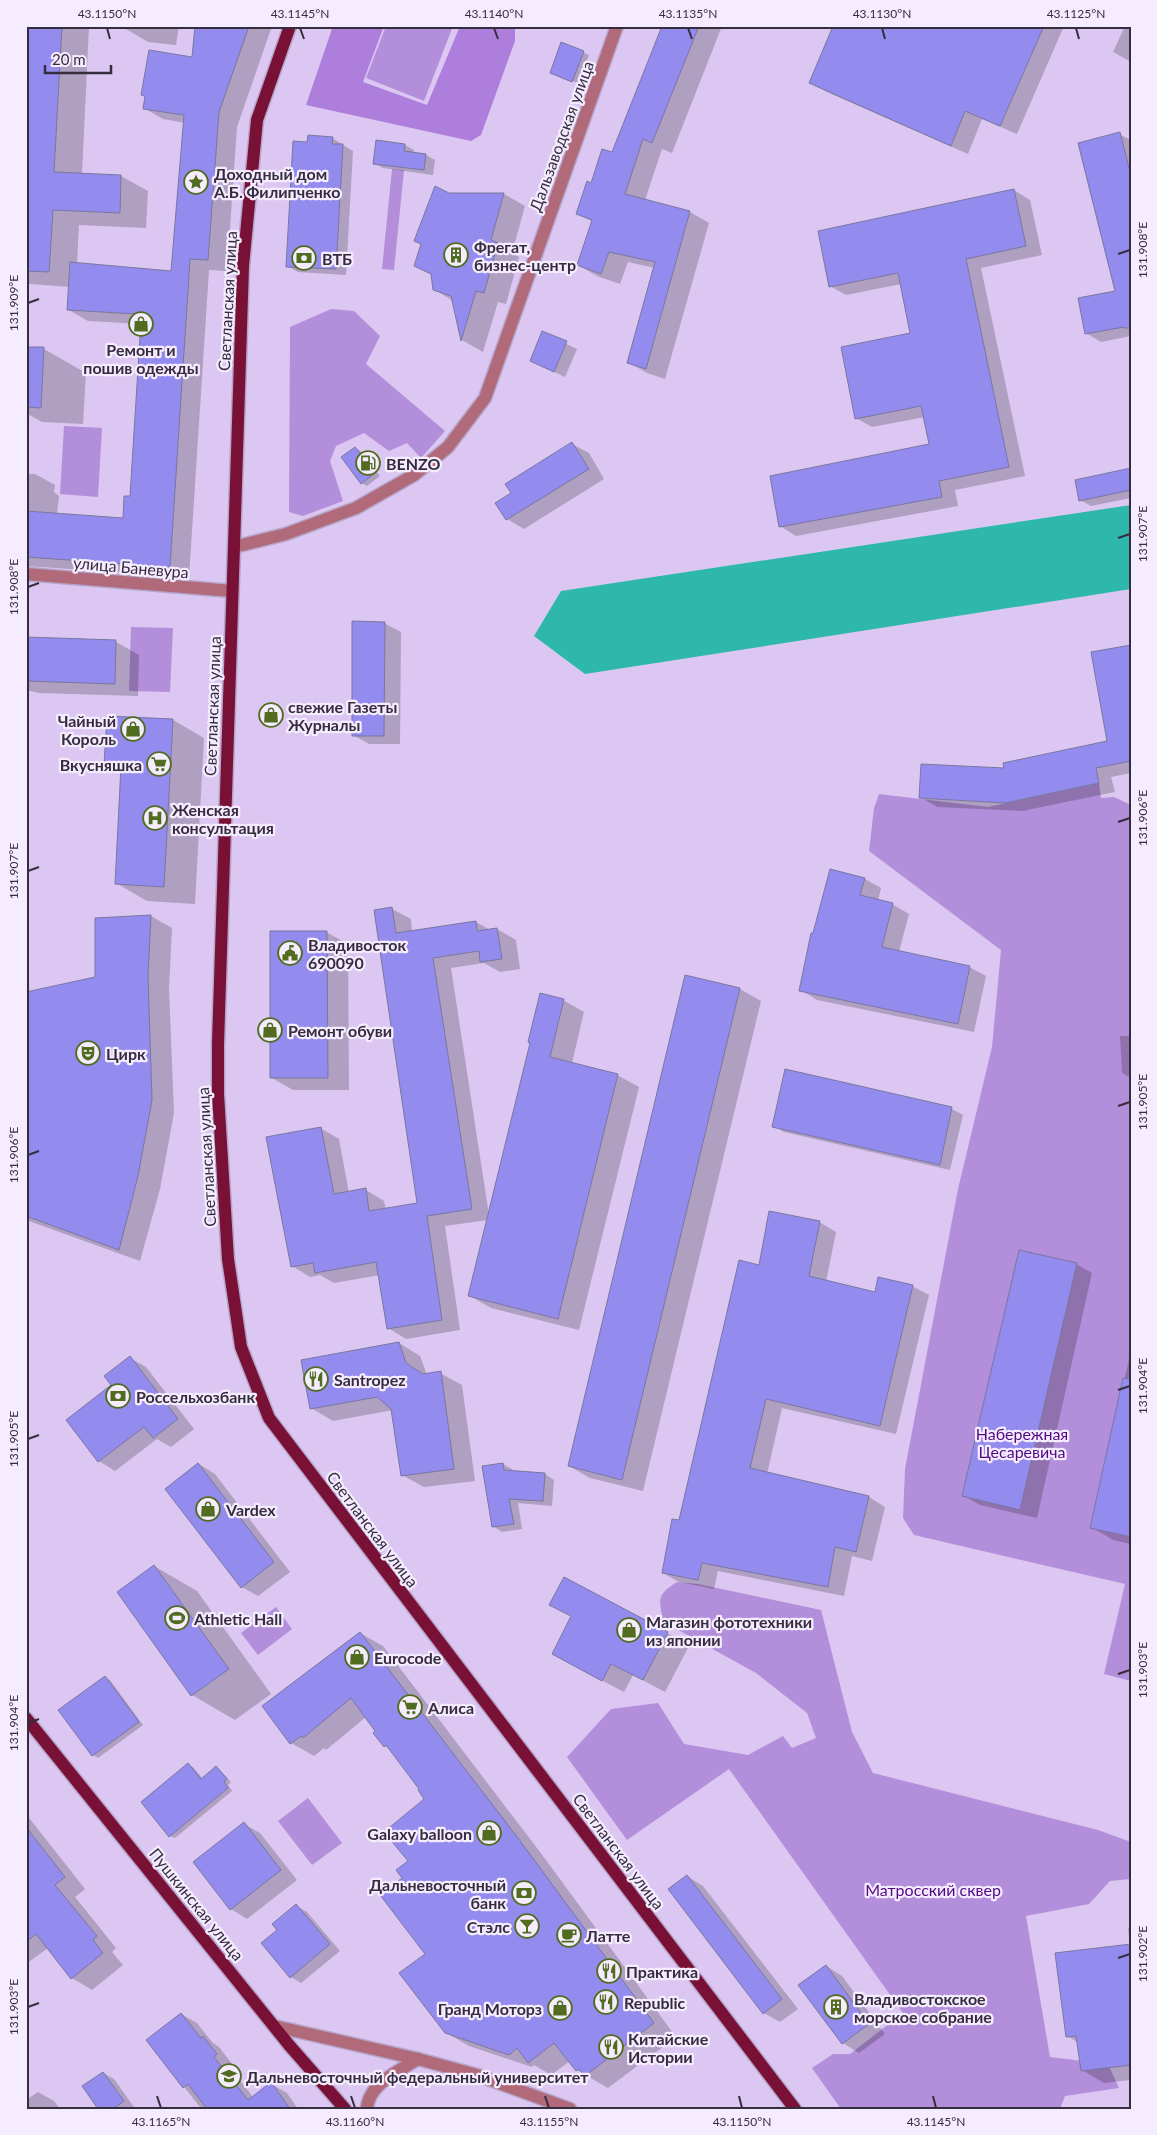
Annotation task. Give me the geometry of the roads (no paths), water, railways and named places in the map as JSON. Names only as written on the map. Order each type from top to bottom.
[{"type":"main road","name":"Светланская улица","points":[[290,26],[257,120],[243,266],[218,1044],[218,1094],[228,1259],[240,1347],[269,1418],[795,2109]]},
{"type":"main road","name":"Пушкинская улица","points":[[26,1718],[274,2026],[345,2109]]},
{"type":"street","name":"Дальзаводская улица","points":[[234,547],[286,534],[339,514],[364,504],[414,475],[448,447],[485,398],[617,26]]},
{"type":"street","name":"улица Баневура","points":[[26,574],[232,591]]},
{"type":"street","points":[[274,2026],[418,2059],[477,2075],[570,2109]]},
{"type":"street","points":[[367,2109],[368,2100],[379,2084],[418,2059]]},
{"type":"place","name":"Доходный дом А.Б. Филипченко","points":[[196,182]]},
{"type":"place","name":"Фрегат, бизнес-центр","points":[[456,255]]},
{"type":"place","name":"ВТБ","points":[[304,258]]},
{"type":"place","name":"Ремонт и пошив одежды","points":[[141,324]]},
{"type":"place","name":"BENZO","points":[[368,463]]},
{"type":"place","name":"свежие Газеты Журналы","points":[[271,715]]},
{"type":"place","name":"Чайный Король","points":[[133,729]]},
{"type":"place","name":"Вкусняшка","points":[[159,764]]},
{"type":"place","name":"Женская консультация","points":[[155,818]]},
{"type":"place","name":"Владивосток 690090","points":[[290,953]]},
{"type":"place","name":"Ремонт обуви","points":[[270,1030]]},
{"type":"place","name":"Цирк","points":[[88,1053]]},
{"type":"place","name":"Santropez","points":[[316,1379]]},
{"type":"place","name":"Россельхозбанк","points":[[118,1396]]},
{"type":"place","name":"Vardex","points":[[208,1509]]},
{"type":"place","name":"Athletic Hall","points":[[177,1618]]},
{"type":"place","name":"Магазин фототехники из японии","points":[[629,1630]]},
{"type":"place","name":"Eurocode","points":[[357,1657]]},
{"type":"place","name":"Алиса","points":[[410,1707]]},
{"type":"place","name":"Galaxy balloon","points":[[489,1833]]},
{"type":"place","name":"Дальневосточный банк","points":[[524,1893]]},
{"type":"place","name":"Стэлс","points":[[527,1926]]},
{"type":"place","name":"Латте","points":[[569,1935]]},
{"type":"place","name":"Практика","points":[[609,1971]]},
{"type":"place","name":"Republic","points":[[606,2002]]},
{"type":"place","name":"Владивостокское морское собрание","points":[[836,2007]]},
{"type":"place","name":"Гранд Моторз","points":[[560,2008]]},
{"type":"place","name":"Китайские Истории","points":[[611,2047]]},
{"type":"place","name":"Дальневосточный федеральный университет","points":[[229,2076]]},
{"type":"park label","name":"Набережная Цесаревича","points":[[1022,1442]]},
{"type":"park label","name":"Матросский сквер","points":[[933,1889]]}]
